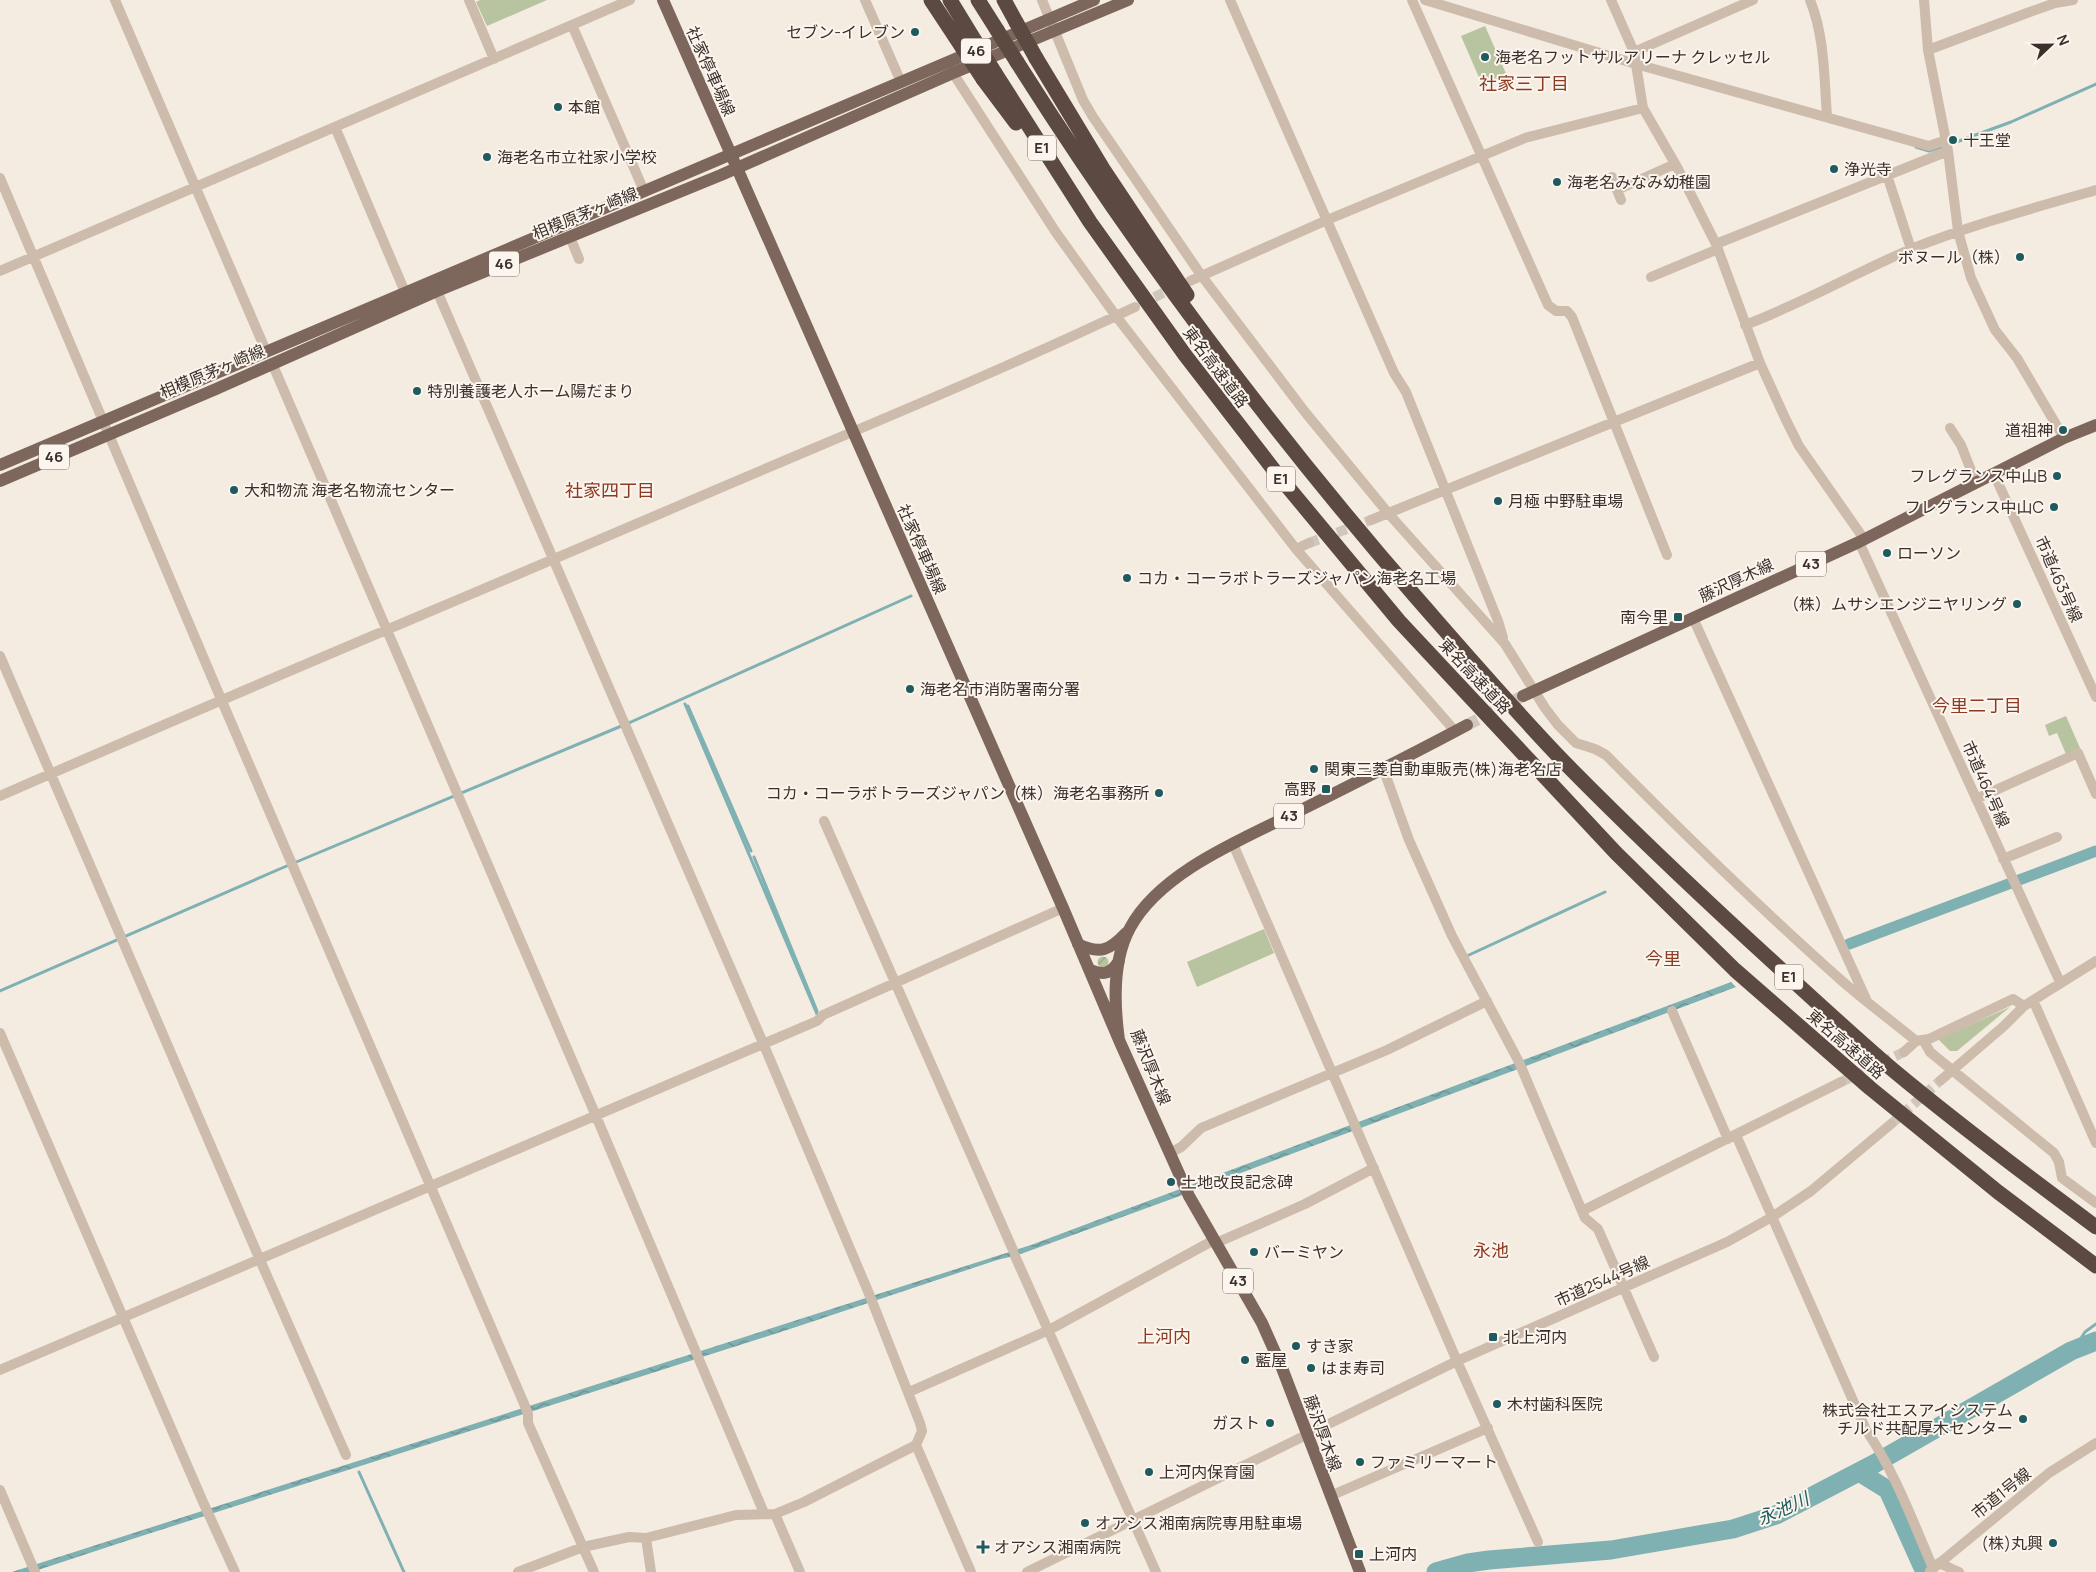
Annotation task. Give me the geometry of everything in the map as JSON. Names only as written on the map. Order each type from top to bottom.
[{"type":"highway","points":[[931,0],[969,44]]},
{"type":"highway","name":"東名高速道路","points":[[950,0],[969,44],[989,76],[1185,355],[1294,495],[1400,621],[1616,853],[1735,970],[1870,1088],[1998,1192],[2096,1266]]},
{"type":"highway","name":"東名高速道路","points":[[978,0],[1112,208],[1184,308],[1364,538],[1514,709],[1564,762],[1708,902],[1891,1068],[2096,1227]]},
{"type":"highway","points":[[1004,0],[1018,22]]},
{"type":"highway","points":[[1009,0],[1036,58],[1103,169],[1198,312],[1248,392]]},
{"type":"main road","name":"社家停車場線","points":[[663,0],[1063,908],[1119,1040]]},
{"type":"main road","name":"相模原茅ヶ崎線","points":[[269,357],[437,292],[737,168],[953,73],[1053,25],[1094,0]]},
{"type":"main road","name":"相模原茅ヶ崎線","points":[[0,465],[216,389],[269,357],[405,292],[901,82],[1053,25],[1128,0]]},
{"type":"main road","name":"藤沢厚木線","points":[[1529,694],[1862,540],[2064,438],[2096,425]]},
{"type":"main road","name":"相模原茅ヶ崎線","points":[[0,480],[105,428]]},
{"type":"main road","name":"藤沢厚木線","points":[[1360,1572],[1282,1368],[1262,1323],[1187,1191],[1119,1040],[1116,994],[1119,962],[1129,929],[1148,903],[1184,872],[1233,844],[1461,728]]},
{"type":"main road","points":[[1078,944],[1094,951],[1106,949],[1129,929]]},
{"type":"main road","points":[[1089,969],[1106,974],[1119,962]]},
{"type":"street","points":[[115,0],[459,795],[764,1513]]},
{"type":"street","points":[[469,0],[494,59]]},
{"type":"street","points":[[0,271],[630,0]]},
{"type":"street","points":[[865,0],[901,82]]},
{"type":"street","points":[[1042,0],[1083,100],[1202,275],[1305,412],[1388,513],[1505,644]]},
{"type":"street","points":[[1230,0],[1394,373],[1406,392],[1498,621],[1505,644],[1529,694],[1576,742],[1595,748],[1606,756],[1682,832],[1779,924],[1867,1001],[1920,1041],[1930,1052],[2054,1153],[2059,1162],[2062,1178],[2096,1203]]},
{"type":"street","points":[[1412,0],[1548,305],[1556,311],[1570,313],[1667,555]]},
{"type":"street","points":[[1425,0],[1636,64],[1930,146],[1947,145]]},
{"type":"street","points":[[1190,280],[1327,220],[1525,138],[1643,108],[1634,52],[1611,0]]},
{"type":"street","points":[[1634,52],[1753,0]]},
{"type":"street","points":[[1810,0],[1819,28],[1823,53],[1827,116]]},
{"type":"street","points":[[1924,0],[1928,50],[1947,145],[1958,231],[1972,278],[1991,323],[2017,358],[2064,438]]},
{"type":"street","points":[[1928,50],[2055,3],[2073,0]]},
{"type":"street","points":[[572,25],[644,191]]},
{"type":"street","points":[[953,73],[1055,231],[1116,316],[1296,549],[1461,728]]},
{"type":"street","name":"市道464号線","points":[[1643,108],[1675,164],[1717,246],[1760,363],[1799,446],[1862,540],[1976,799],[2060,982]]},
{"type":"street","points":[[335,127],[405,292]]},
{"type":"street","points":[[1651,277],[1717,246],[1887,175],[1947,145]]},
{"type":"street","points":[[1617,190],[1675,164]]},
{"type":"street","points":[[1887,175],[1911,249]]},
{"type":"street","points":[[1612,177],[1621,200]]},
{"type":"street","points":[[0,178],[105,428],[526,1410],[528,1423],[594,1572]]},
{"type":"street","points":[[1745,325],[1821,293],[1854,275],[1911,249],[1958,231],[2096,190]]},
{"type":"street","points":[[570,237],[579,259]]},
{"type":"street","points":[[437,292],[763,1043],[871,1299],[909,1392],[922,1431],[916,1445],[775,1514],[736,1515],[646,1538],[628,1537],[583,1547],[518,1572]]},
{"type":"street","points":[[0,796],[221,699],[387,631],[853,432],[1135,307]]},
{"type":"street","points":[[1371,520],[1760,363]]},
{"type":"street","points":[[1950,428],[1961,446],[1976,483]]},
{"type":"street","name":"市道463号線","points":[[1994,474],[2096,697]]},
{"type":"street","points":[[1296,549],[1309,543]]},
{"type":"street","points":[[1693,618],[1867,1001]]},
{"type":"street","points":[[0,656],[120,937],[346,1455]]},
{"type":"street","points":[[1976,799],[2078,753],[2096,794]]},
{"type":"street","points":[[1383,768],[1409,840],[1444,919],[1520,1065],[1585,1218],[1598,1229],[1654,1357]]},
{"type":"street","points":[[824,821],[1156,1572]]},
{"type":"street","points":[[2003,859],[2057,837]]},
{"type":"street","points":[[1233,844],[1457,1361],[1538,1542]]},
{"type":"street","points":[[0,1370],[431,1188],[817,1021],[823,1015],[1063,908]]},
{"type":"street","points":[[1941,1080],[2029,1003],[2096,961]]},
{"type":"street","points":[[1904,1052],[1920,1041],[2013,999],[2029,1003]]},
{"type":"street","points":[[1170,1153],[1181,1147],[1201,1128],[1333,1073],[1435,1027],[1487,1001]]},
{"type":"street","points":[[2029,1003],[2096,1143]]},
{"type":"street","points":[[1672,1011],[1772,1217],[1866,1430],[1878,1448],[1933,1569],[1959,1572]]},
{"type":"street","points":[[0,1033],[123,1319],[235,1572]]},
{"type":"street","points":[[1582,1211],[1841,1082]]},
{"type":"street","name":"市道2544号線","points":[[1027,1572],[1308,1436],[1457,1361],[1727,1242],[1772,1217],[1826,1179],[1891,1124]]},
{"type":"street","points":[[909,1392],[1049,1330],[1215,1241],[1305,1204],[1374,1168]]},
{"type":"street","points":[[1330,1496],[1488,1428]]},
{"type":"street","name":"市道1号線","points":[[1933,1569],[2049,1473],[2096,1443]]},
{"type":"street","points":[[916,1445],[971,1572]]},
{"type":"street","points":[[0,1490],[33,1568]]},
{"type":"street","points":[[775,1514],[800,1572]]},
{"type":"street","points":[[646,1538],[651,1572]]},
{"type":"green space","points":[[480,0],[547,0],[487,26],[476,2]]},
{"type":"green space","name":"海老名フットサルアリーナ クレッセル","points":[[1485,26],[1508,78],[1484,89],[1461,36]]},
{"type":"green space","points":[[2066,716],[2080,748],[2066,754],[2057,733],[2049,736],[2045,725]]},
{"type":"green space","points":[[1264,929],[1274,953],[1197,987],[1187,962]]},
{"type":"green space","points":[[1103,956],[1109,962],[1103,968],[1097,962]]},
{"type":"green space","points":[[2010,1007],[1957,1051],[1950,1051],[1938,1039]]},
{"type":"water","points":[[1731,982],[1736,987],[1018,1255],[997,1260],[793,1328],[41,1569],[31,1572],[12,1572],[1031,1245]]},
{"type":"waterway","points":[[1916,147],[1929,151],[1951,144],[2011,122],[2096,84]]},
{"type":"waterway","points":[[0,991],[282,868],[631,722],[911,596]]},
{"type":"waterway","points":[[685,704],[817,1014]]},
{"type":"waterway","points":[[688,706],[751,851]]},
{"type":"waterway","points":[[1849,944],[2096,851]]},
{"type":"waterway","points":[[754,857],[817,1011]]},
{"type":"waterway","points":[[1469,955],[1605,892]]},
{"type":"waterway","points":[[2074,1349],[2085,1332],[2096,1324]]},
{"type":"waterway","name":"永池川","points":[[1436,1572],[1468,1563],[1489,1560],[1611,1550],[1733,1529],[1776,1515],[1874,1464],[2071,1351],[2096,1341]]},
{"type":"waterway","points":[[359,1472],[404,1572]]},
{"type":"waterway","points":[[1859,1472],[1888,1490],[1925,1572]]},
{"type":"tunnel","points":[[1141,304],[1175,287]]},
{"type":"tunnel","points":[[1309,543],[1371,520]]},
{"type":"tunnel","points":[[1467,725],[1523,696]]},
{"type":"tunnel","points":[[1841,1082],[1904,1052]]},
{"type":"tunnel","points":[[1891,1124],[1941,1080]]},
{"type":"place","name":"セブン-イレブン","points":[[915,32]]},
{"type":"place","name":"海老名フットサルアリーナ クレッセル","points":[[1485,57]]},
{"type":"place","name":"本館","points":[[558,107]]},
{"type":"place","name":"十王堂","points":[[1953,140]]},
{"type":"place","name":"海老名市立社家小学校","points":[[487,157]]},
{"type":"place","name":"浄光寺","points":[[1834,169]]},
{"type":"place","name":"海老名みなみ幼稚園","points":[[1557,182]]},
{"type":"place","name":"ボヌール（株）","points":[[2020,257]]},
{"type":"place","name":"特別養護老人ホーム陽だまり","points":[[417,391]]},
{"type":"place","name":"道祖神","points":[[2063,430]]},
{"type":"place","name":"フレグランス中山B","points":[[2057,476]]},
{"type":"place","name":"大和物流 海老名物流センター","points":[[234,490]]},
{"type":"place","name":"月極 中野駐車場","points":[[1498,501]]},
{"type":"place","name":"フレグランス中山C","points":[[2054,507]]},
{"type":"place","name":"ローソン","points":[[1887,553]]},
{"type":"place","name":"コカ・コーラボトラーズジャパン海老名工場","points":[[1127,578]]},
{"type":"place","name":"（株）ムサシエンジニヤリング","points":[[2017,604]]},
{"type":"place","name":"南今里","points":[[1678,617]]},
{"type":"place","name":"海老名市消防署南分署","points":[[910,689]]},
{"type":"place","name":"関東三菱自動車販売(株)海老名店","points":[[1314,769]]},
{"type":"place","name":"高野","points":[[1326,789]]},
{"type":"place","name":"コカ・コーラボトラーズジャパン（株）海老名事務所","points":[[1159,793]]},
{"type":"place","name":"土地改良記念碑","points":[[1171,1182]]},
{"type":"place","name":"バーミヤン","points":[[1254,1252]]},
{"type":"place","name":"北上河内","points":[[1493,1337]]},
{"type":"place","name":"すき家","points":[[1296,1346]]},
{"type":"place","name":"藍屋","points":[[1245,1360]]},
{"type":"place","name":"はま寿司","points":[[1311,1368]]},
{"type":"place","name":"木村歯科医院","points":[[1497,1404]]},
{"type":"place","name":"株式会社エスアイシステム チルド共配厚木センター","points":[[2023,1419]]},
{"type":"place","name":"ガスト","points":[[1270,1423]]},
{"type":"place","name":"ファミリーマート","points":[[1360,1462]]},
{"type":"place","name":"上河内保育園","points":[[1149,1472]]},
{"type":"place","name":"オアシス湘南病院専用駐車場","points":[[1085,1523]]},
{"type":"place","name":"(株)丸興","points":[[2053,1543]]},
{"type":"place","name":"オアシス湘南病院","points":[[983,1547]]},
{"type":"place","name":"上河内","points":[[1359,1554]]},
{"type":"district","name":"社家三丁目","points":[[1524,84]]},
{"type":"district","name":"社家四丁目","points":[[610,491]]},
{"type":"district","name":"今里二丁目","points":[[1977,706]]},
{"type":"district","name":"今里","points":[[1663,959]]},
{"type":"district","name":"永池","points":[[1491,1251]]},
{"type":"district","name":"上河内","points":[[1164,1337]]}]
